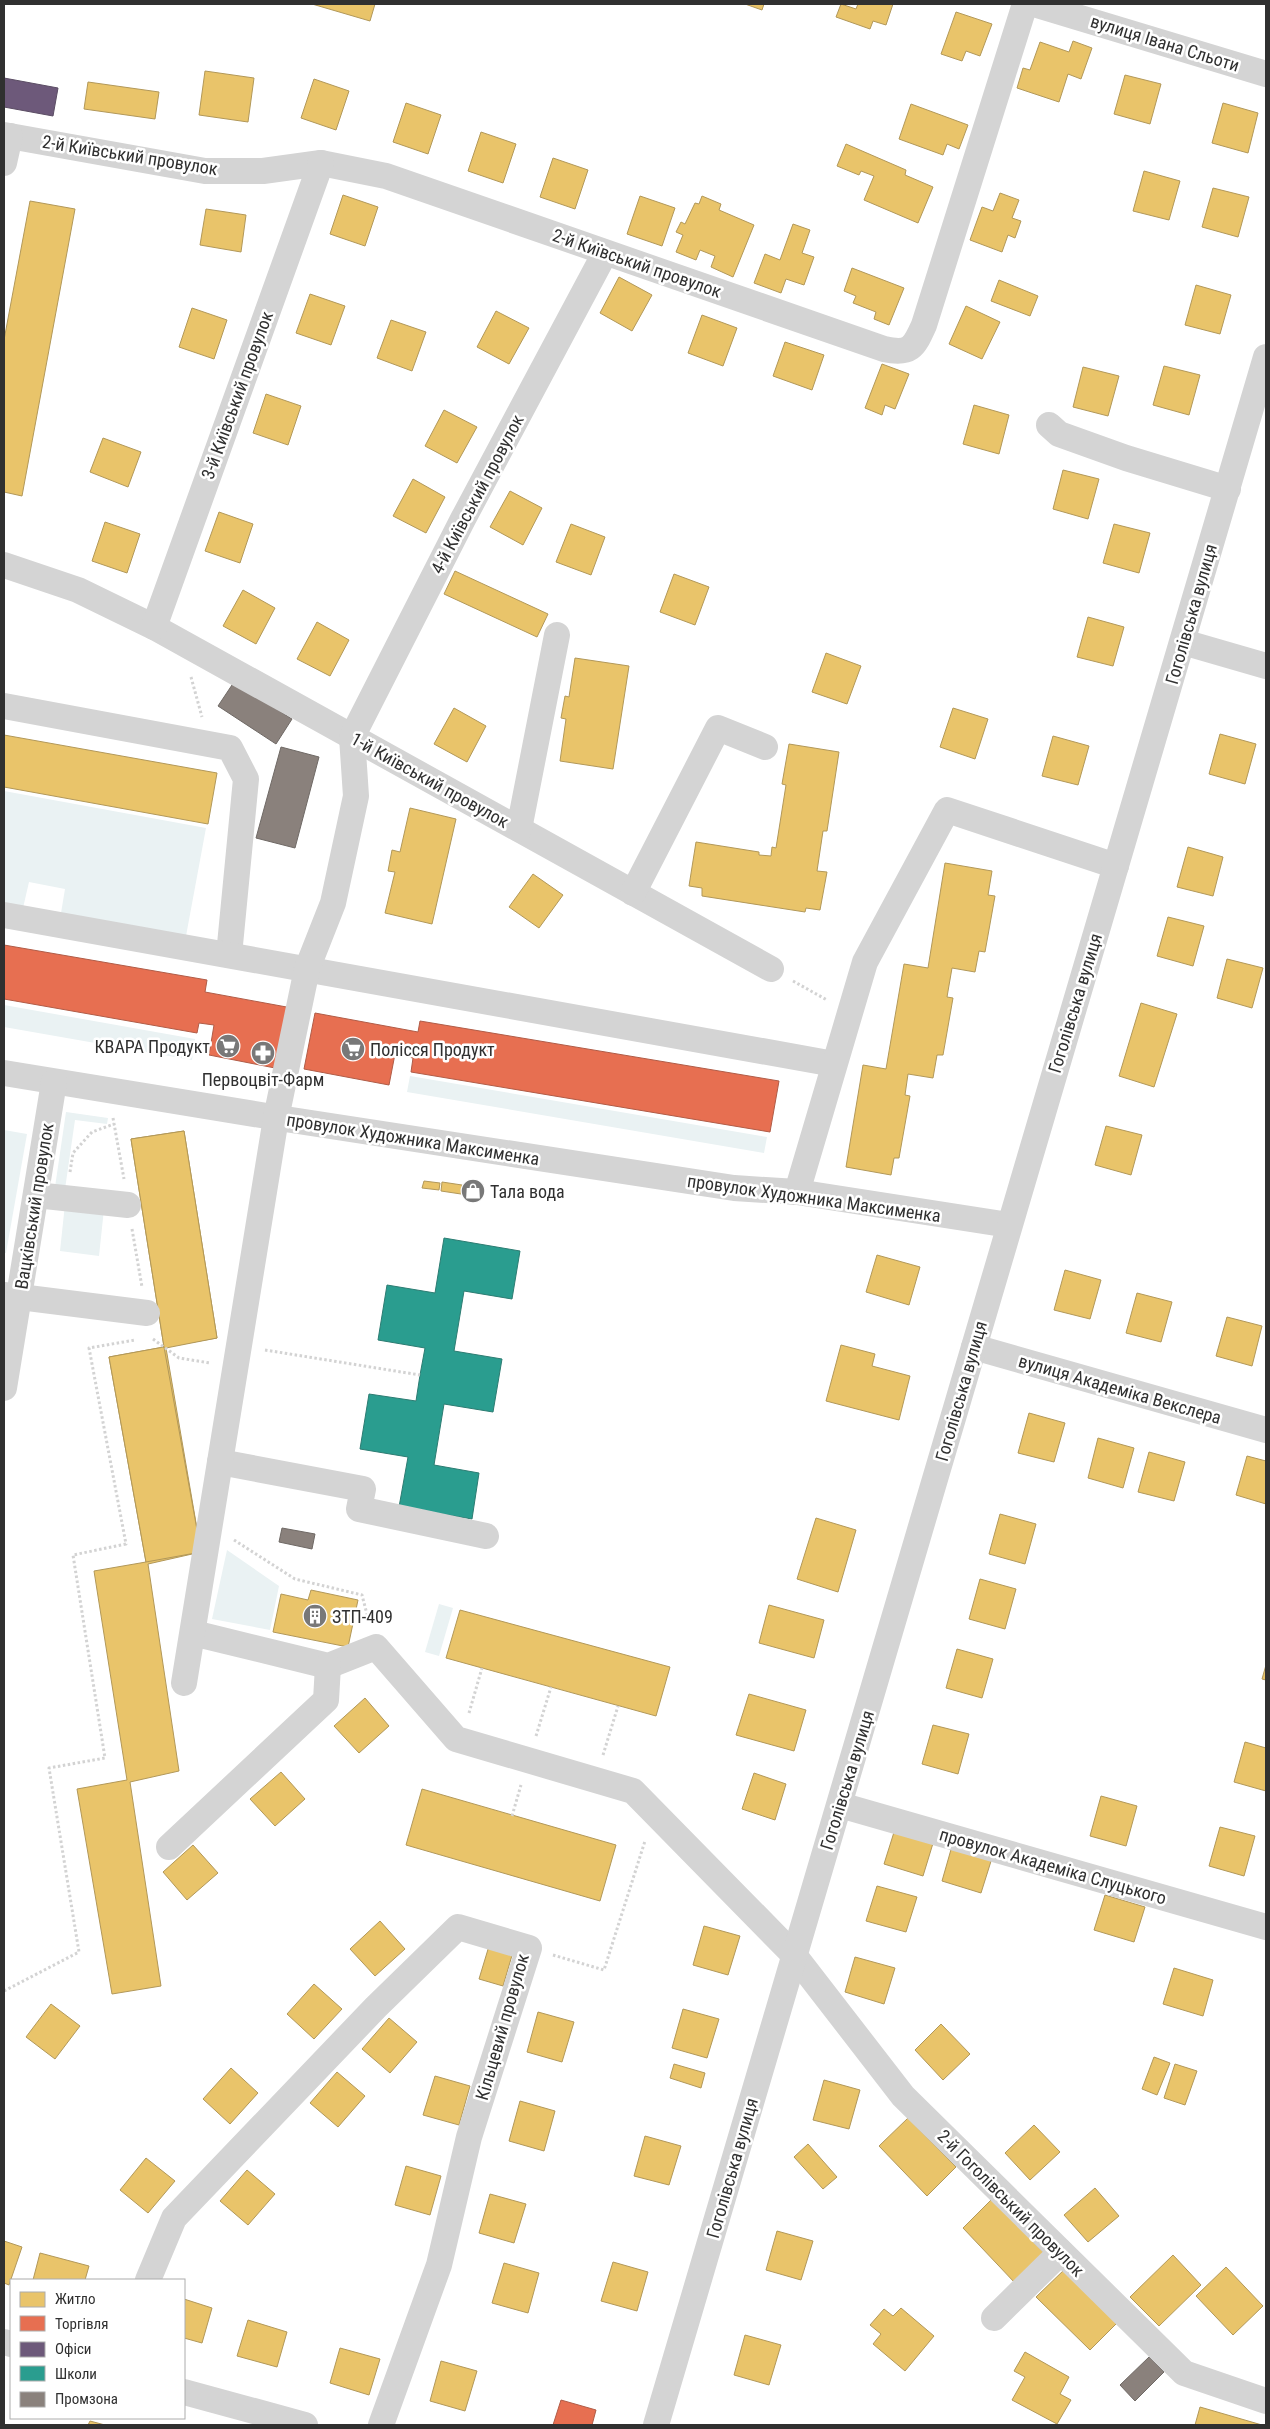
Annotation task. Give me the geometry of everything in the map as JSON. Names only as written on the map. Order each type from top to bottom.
[{"type":"street","name":"2-й Київський провулок","points":[[7,136],[205,171],[263,171],[321,163],[386,176],[884,349],[904,350],[916,344],[1024,4]]},
{"type":"street","name":"вулиця Івана Сльоти","points":[[1034,4],[1266,74]]},
{"type":"street","points":[[4,164],[7,136]]},
{"type":"street","name":"3-й Київський провулок","points":[[154,627],[321,163]]},
{"type":"street","name":"4-й Київський провулок","points":[[352,737],[463,519],[605,253]]},
{"type":"street","name":"Гоголівська вулиця","points":[[656,2425],[1266,357]]},
{"type":"street","points":[[1049,425],[1058,434],[1126,458],[1228,489]]},
{"type":"street","name":"1-й Київський провулок","points":[[4,564],[78,590],[154,627],[771,969]]},
{"type":"street","points":[[519,829],[557,635]]},
{"type":"street","points":[[1183,642],[1266,666]]},
{"type":"street","points":[[4,706],[230,748],[246,779],[229,955]]},
{"type":"street","points":[[633,893],[718,728],[765,747]]},
{"type":"street","name":"провулок Художника Максименка","points":[[352,737],[356,796],[333,903],[307,969],[276,1118],[734,1188],[797,1192],[1009,1225]]},
{"type":"street","points":[[797,1192],[865,962],[947,810],[1116,866]]},
{"type":"street","points":[[4,915],[834,1064]]},
{"type":"street","points":[[4,1073],[276,1118],[184,1683]]},
{"type":"street","name":"Вацківський провулок","points":[[4,1388],[12,1297],[36,1194],[54,1082]]},
{"type":"street","points":[[36,1194],[128,1205]]},
{"type":"street","points":[[12,1297],[149,1325]]},
{"type":"street","name":"вулиця Академіка Векслера","points":[[974,1347],[1266,1430]]},
{"type":"street","points":[[220,1462],[363,1489],[359,1509],[486,1536]]},
{"type":"street","points":[[193,1634],[328,1666],[376,1647],[456,1739],[462,1741]]},
{"type":"street","points":[[169,1847],[326,1700],[328,1666]]},
{"type":"street","name":"2-й Гоголівський провулок","points":[[462,1741],[633,1791],[794,1955],[903,2096],[1184,2373],[1266,2401]]},
{"type":"street","name":"провулок Академіка Слуцького","points":[[840,1805],[1266,1927]]},
{"type":"street","name":"Кільцевий провулок","points":[[148,2279],[174,2218],[376,2006],[458,1927],[529,1948],[469,2137],[439,2265],[381,2425]]},
{"type":"street","points":[[994,2318],[1061,2252]]},
{"type":"street","points":[[185,2392],[276,2422],[304,2425]]},
{"type":"path","points":[[180,642],[210,744]]},
{"type":"path","points":[[771,969],[850,1012]]},
{"type":"path","points":[[108,1090],[149,1325],[179,1358],[236,1368]]},
{"type":"path","points":[[66,1198],[73,1153],[92,1132],[114,1124]]},
{"type":"path","points":[[4,1991],[79,1952],[49,1768],[106,1758],[73,1555],[126,1544],[90,1348],[149,1325]]},
{"type":"path","points":[[264,1350],[420,1375]]},
{"type":"path","points":[[210,1526],[295,1580],[362,1595],[376,1647]]},
{"type":"path","points":[[462,1741],[482,1668]]},
{"type":"path","points":[[529,1761],[551,1687]]},
{"type":"path","points":[[596,1780],[618,1706]]},
{"type":"path","points":[[529,1948],[604,1970],[644,1843],[663,1821]]},
{"type":"shaded area","points":[[4,791],[206,828],[186,936],[61,913],[65,889],[29,882],[23,908],[4,904]]},
{"type":"shaded area","points":[[4,1005],[195,1039],[192,1060],[4,1027]]},
{"type":"shaded area","points":[[410,1076],[767,1137],[764,1153],[407,1092]]},
{"type":"shaded area","points":[[66,1112],[108,1118],[107,1124],[75,1120],[65,1189],[55,1187]]},
{"type":"shaded area","points":[[4,1130],[27,1134],[6,1253],[4,1253]]},
{"type":"shaded area","points":[[65,1204],[104,1209],[99,1256],[60,1251]]},
{"type":"shaded area","points":[[227,1550],[279,1586],[270,1630],[212,1619]]},
{"type":"shaded area","points":[[439,1604],[453,1608],[439,1656],[425,1652]]},
{"type":"building: Житло","points":[[312,4],[375,4],[370,21]]},
{"type":"building: Житло","points":[[745,4],[764,4],[762,10]]},
{"type":"building: Житло","points":[[841,4],[856,9],[858,4],[893,4],[886,25],[873,21],[870,29],[836,17]]},
{"type":"building: Житло","points":[[956,12],[992,24],[980,56],[966,51],[962,61],[941,54]]},
{"type":"building: Житло","points":[[1073,41],[1092,48],[1081,79],[1068,74],[1059,102],[1017,88],[1023,68],[1030,70],[1040,42],[1069,52]]},
{"type":"building: Житло","points":[[205,71],[254,78],[248,122],[199,115]]},
{"type":"building: Житло","points":[[1125,75],[1161,84],[1150,124],[1114,114]]},
{"type":"building: Житло","points":[[314,79],[349,91],[336,130],[301,118]]},
{"type":"building: Житло","points":[[88,82],[159,92],[155,119],[84,109]]},
{"type":"building: Житло","points":[[406,103],[441,115],[428,154],[393,142]]},
{"type":"building: Житло","points":[[1223,103],[1258,113],[1248,153],[1212,143]]},
{"type":"building: Житло","points":[[911,104],[968,125],[959,149],[947,144],[943,155],[899,139]]},
{"type":"building: Житло","points":[[481,132],[516,144],[503,183],[468,171]]},
{"type":"building: Житло","points":[[846,144],[906,170],[905,175],[933,187],[918,223],[864,200],[874,176],[861,171],[859,175],[837,166]]},
{"type":"building: Житло","points":[[553,158],[588,170],[575,209],[540,197]]},
{"type":"building: Житло","points":[[1144,171],[1180,181],[1169,220],[1133,211]]},
{"type":"building: Житло","points":[[1213,188],[1249,197],[1238,237],[1202,227]]},
{"type":"building: Житло","points":[[1000,193],[1019,200],[1012,218],[1021,221],[1015,238],[1008,235],[1002,252],[970,240],[982,207],[993,211]]},
{"type":"building: Житло","points":[[343,195],[378,207],[365,246],[330,234]]},
{"type":"building: Житло","points":[[640,196],[675,208],[662,246],[627,234]]},
{"type":"building: Житло","points":[[702,196],[721,204],[719,210],[754,225],[733,277],[711,267],[715,256],[700,250],[696,260],[676,252],[683,235],[676,232],[681,222],[685,224],[695,203],[699,204]]},
{"type":"building: Житло","points":[[30,201],[75,209],[22,496],[4,492],[4,340]]},
{"type":"building: Житло","points":[[206,209],[246,215],[241,252],[200,245]]},
{"type":"building: Житло","points":[[793,224],[810,230],[802,253],[814,257],[804,285],[786,279],[781,293],[754,283],[765,254],[780,260]]},
{"type":"building: Житло","points":[[852,268],[904,288],[889,325],[874,319],[876,312],[853,303],[856,296],[844,291]]},
{"type":"building: Житло","points":[[619,277],[652,295],[632,331],[600,313]]},
{"type":"building: Житло","points":[[999,280],[1038,296],[1030,316],[991,301]]},
{"type":"building: Житло","points":[[1196,285],[1231,295],[1220,334],[1185,325]]},
{"type":"building: Житло","points":[[310,294],[345,306],[331,345],[296,333]]},
{"type":"building: Житло","points":[[966,306],[1000,322],[982,359],[949,344]]},
{"type":"building: Житло","points":[[192,308],[227,320],[214,359],[179,347]]},
{"type":"building: Житло","points":[[496,311],[529,328],[509,364],[477,347]]},
{"type":"building: Житло","points":[[702,315],[737,328],[723,366],[688,353]]},
{"type":"building: Житло","points":[[391,320],[426,332],[412,371],[377,358]]},
{"type":"building: Житло","points":[[785,342],[824,355],[812,390],[773,376]]},
{"type":"building: Житло","points":[[882,364],[909,374],[895,409],[885,405],[882,415],[865,408]]},
{"type":"building: Житло","points":[[1164,366],[1200,375],[1189,415],[1153,405]]},
{"type":"building: Житло","points":[[1083,367],[1119,376],[1108,416],[1073,407]]},
{"type":"building: Житло","points":[[266,394],[301,406],[288,445],[253,433]]},
{"type":"building: Житло","points":[[974,405],[1009,415],[999,454],[963,444]]},
{"type":"building: Житло","points":[[444,410],[477,427],[457,463],[425,446]]},
{"type":"building: Житло","points":[[103,438],[141,452],[128,487],[90,472]]},
{"type":"building: Житло","points":[[1063,470],[1099,479],[1088,519],[1053,509]]},
{"type":"building: Житло","points":[[413,479],[445,497],[426,533],[393,516]]},
{"type":"building: Житло","points":[[510,491],[542,508],[523,545],[490,527]]},
{"type":"building: Житло","points":[[219,512],[253,524],[240,563],[205,551]]},
{"type":"building: Житло","points":[[105,522],[140,534],[127,573],[92,561]]},
{"type":"building: Житло","points":[[571,524],[605,537],[591,575],[556,562]]},
{"type":"building: Житло","points":[[1114,524],[1150,533],[1139,573],[1103,563]]},
{"type":"building: Житло","points":[[455,571],[548,614],[537,637],[444,594]]},
{"type":"building: Житло","points":[[674,574],[709,587],[695,625],[660,612]]},
{"type":"building: Житло","points":[[243,590],[275,608],[256,644],[223,626]]},
{"type":"building: Житло","points":[[1088,617],[1124,627],[1113,666],[1077,657]]},
{"type":"building: Житло","points":[[317,622],[349,640],[330,676],[297,659]]},
{"type":"building: Житло","points":[[826,653],[861,666],[847,704],[812,692]]},
{"type":"building: Житло","points":[[575,658],[629,666],[613,769],[560,761],[566,719],[561,718],[565,696],[569,697]]},
{"type":"building: Житло","points":[[454,708],[486,726],[467,762],[434,744]]},
{"type":"building: Житло","points":[[953,708],[988,719],[975,759],[940,747]]},
{"type":"building: Житло","points":[[1220,734],[1256,744],[1245,784],[1209,774]]},
{"type":"building: Житло","points":[[4,735],[217,773],[208,824],[4,787]]},
{"type":"building: Житло","points":[[1053,736],[1089,746],[1078,785],[1042,776]]},
{"type":"building: Житло","points":[[789,744],[839,752],[827,831],[823,831],[817,871],[827,872],[820,910],[806,908],[805,912],[702,896],[702,888],[689,886],[696,842],[759,852],[759,855],[771,856],[772,847],[776,848],[786,785],[782,784]]},
{"type":"building: Житло","points":[[410,808],[456,819],[432,924],[385,913],[395,872],[388,871],[392,850],[400,852]]},
{"type":"building: Житло","points":[[1188,847],[1223,857],[1213,896],[1177,887]]},
{"type":"building: Житло","points":[[945,863],[992,871],[988,895],[995,896],[985,952],[979,951],[975,972],[952,968],[947,997],[953,998],[943,1055],[937,1055],[933,1078],[908,1074],[905,1095],[910,1096],[899,1158],[894,1158],[891,1175],[846,1167],[863,1065],[886,1069],[904,964],[928,968]]},
{"type":"building: Житло","points":[[533,874],[563,895],[539,928],[509,907]]},
{"type":"building: Житло","points":[[1168,917],[1204,926],[1193,966],[1157,956]]},
{"type":"building: Житло","points":[[1227,959],[1263,968],[1252,1008],[1217,998]]},
{"type":"building: Житло","points":[[1141,1003],[1177,1014],[1154,1087],[1119,1076]]},
{"type":"building: Житло","points":[[1106,1126],[1142,1135],[1131,1175],[1095,1165]]},
{"type":"building: Житло","points":[[184,1131],[217,1338],[164,1347],[131,1139]]},
{"type":"building: Житло","points":[[184,1131],[217,1338],[166,1348],[201,1552],[148,1564],[179,1771],[130,1782],[161,1986],[112,1994],[77,1789],[127,1780],[94,1571],[146,1562],[109,1357],[164,1347],[131,1139]]},
{"type":"building: Житло","points":[[424,1181],[440,1183],[439,1190],[422,1188]]},
{"type":"building: Житло","points":[[442,1182],[462,1185],[461,1194],[441,1191]]},
{"type":"building: Житло","points":[[877,1255],[920,1267],[909,1305],[866,1292]]},
{"type":"building: Житло","points":[[1065,1270],[1101,1280],[1090,1319],[1054,1310]]},
{"type":"building: Житло","points":[[1137,1293],[1172,1302],[1161,1342],[1126,1333]]},
{"type":"building: Житло","points":[[1227,1317],[1262,1326],[1252,1366],[1216,1356]]},
{"type":"building: Житло","points":[[841,1345],[875,1354],[872,1366],[910,1376],[899,1420],[826,1401]]},
{"type":"building: Житло","points":[[164,1347],[201,1552],[146,1562],[109,1357]]},
{"type":"building: Житло","points":[[1029,1413],[1065,1423],[1054,1462],[1018,1453]]},
{"type":"building: Житло","points":[[1098,1438],[1134,1448],[1123,1488],[1088,1478]]},
{"type":"building: Житло","points":[[1149,1452],[1185,1462],[1174,1501],[1138,1492]]},
{"type":"building: Житло","points":[[1247,1456],[1266,1461],[1266,1504],[1236,1495]]},
{"type":"building: Житло","points":[[1000,1514],[1036,1524],[1025,1564],[989,1554]]},
{"type":"building: Житло","points":[[816,1518],[856,1530],[838,1592],[797,1579]]},
{"type":"building: Житло","points":[[980,1579],[1016,1589],[1005,1629],[969,1619]]},
{"type":"building: Житло","name":"ЗТП-409","points":[[311,1590],[358,1600],[348,1647],[273,1632],[281,1594],[308,1600]]},
{"type":"building: Житло","points":[[769,1605],[824,1620],[814,1658],[759,1643]]},
{"type":"building: Житло","points":[[460,1610],[670,1667],[656,1716],[446,1658]]},
{"type":"building: Житло","points":[[957,1649],[993,1659],[982,1698],[946,1688]]},
{"type":"building: Житло","points":[[1266,1665],[1266,1680],[1262,1679]]},
{"type":"building: Житло","points":[[749,1694],[806,1710],[794,1751],[736,1735]]},
{"type":"building: Житло","points":[[365,1698],[389,1726],[359,1753],[334,1726]]},
{"type":"building: Житло","points":[[933,1725],[969,1734],[958,1774],[922,1764]]},
{"type":"building: Житло","points":[[1245,1742],[1266,1748],[1266,1791],[1234,1782]]},
{"type":"building: Житло","points":[[281,1772],[305,1799],[275,1826],[250,1799]]},
{"type":"building: Житло","points":[[754,1773],[786,1784],[775,1820],[742,1809]]},
{"type":"building: Житло","points":[[422,1789],[616,1845],[600,1901],[406,1845]]},
{"type":"building: Житло","points":[[1101,1796],[1137,1806],[1126,1846],[1090,1836]]},
{"type":"building: Житло","points":[[1220,1827],[1255,1836],[1244,1876],[1209,1866]]},
{"type":"building: Житло","points":[[895,1829],[934,1840],[923,1876],[884,1864]]},
{"type":"building: Житло","points":[[193,1845],[218,1873],[187,1900],[163,1872]]},
{"type":"building: Житло","points":[[952,1846],[992,1858],[981,1893],[942,1881]]},
{"type":"building: Житло","points":[[877,1886],[917,1897],[906,1932],[866,1921]]},
{"type":"building: Житло","points":[[1105,1895],[1145,1907],[1134,1942],[1094,1930]]},
{"type":"building: Житло","points":[[380,1921],[405,1949],[375,1976],[350,1949]]},
{"type":"building: Житло","points":[[704,1926],[740,1936],[728,1975],[693,1965]]},
{"type":"building: Житло","points":[[489,1946],[513,1952],[503,1986],[479,1979]]},
{"type":"building: Житло","points":[[855,1957],[895,1968],[884,2004],[845,1992]]},
{"type":"building: Житло","points":[[1174,1968],[1213,1980],[1203,2016],[1163,2004]]},
{"type":"building: Житло","points":[[314,1984],[342,2009],[314,2039],[287,2014]]},
{"type":"building: Житло","points":[[51,2004],[80,2026],[55,2059],[26,2037]]},
{"type":"building: Житло","points":[[683,2009],[719,2019],[707,2058],[672,2048]]},
{"type":"building: Житло","points":[[538,2012],[574,2022],[562,2062],[527,2052]]},
{"type":"building: Житло","points":[[389,2018],[417,2042],[390,2073],[362,2049]]},
{"type":"building: Житло","points":[[941,2024],[970,2054],[943,2080],[915,2050]]},
{"type":"building: Житло","points":[[1154,2057],[1170,2063],[1157,2095],[1142,2089]]},
{"type":"building: Житло","points":[[674,2064],[705,2073],[701,2088],[670,2078]]},
{"type":"building: Житло","points":[[1175,2064],[1197,2071],[1185,2105],[1164,2098]]},
{"type":"building: Житло","points":[[231,2068],[258,2093],[230,2124],[203,2099]]},
{"type":"building: Житло","points":[[337,2072],[365,2096],[338,2127],[310,2103]]},
{"type":"building: Житло","points":[[435,2076],[470,2086],[459,2125],[423,2115]]},
{"type":"building: Житло","points":[[824,2080],[860,2090],[849,2129],[813,2120]]},
{"type":"building: Житло","points":[[520,2101],[555,2111],[544,2151],[509,2141]]},
{"type":"building: Житло","points":[[908,2118],[956,2167],[927,2196],[879,2146]]},
{"type":"building: Житло","points":[[1034,2125],[1060,2152],[1030,2180],[1005,2153]]},
{"type":"building: Житло","points":[[645,2136],[681,2146],[669,2185],[634,2176]]},
{"type":"building: Житло","points":[[808,2144],[837,2177],[823,2189],[794,2157]]},
{"type":"building: Житло","points":[[146,2158],[175,2181],[148,2213],[120,2190]]},
{"type":"building: Житло","points":[[406,2166],[441,2176],[430,2215],[395,2205]]},
{"type":"building: Житло","points":[[247,2170],[275,2194],[248,2225],[220,2201]]},
{"type":"building: Житло","points":[[1095,2188],[1119,2216],[1088,2242],[1064,2215]]},
{"type":"building: Житло","points":[[490,2194],[526,2204],[514,2243],[479,2233]]},
{"type":"building: Житло","points":[[992,2199],[1045,2254],[1015,2283],[963,2228]]},
{"type":"building: Житло","points":[[777,2231],[813,2241],[801,2280],[766,2270]]},
{"type":"building: Житло","points":[[4,2241],[22,2247],[9,2285],[4,2283]]},
{"type":"building: Житло","points":[[40,2253],[89,2266],[85,2279],[33,2279]]},
{"type":"building: Житло","points":[[1173,2255],[1201,2285],[1159,2326],[1130,2297]]},
{"type":"building: Житло","points":[[613,2262],[648,2272],[637,2311],[601,2301]]},
{"type":"building: Житло","points":[[504,2263],[539,2273],[528,2313],[492,2303]]},
{"type":"building: Житло","points":[[1226,2267],[1263,2306],[1233,2335],[1196,2296]]},
{"type":"building: Житло","points":[[1066,2268],[1119,2321],[1090,2350],[1036,2297]]},
{"type":"building: Житло","points":[[185,2299],[212,2308],[202,2343],[185,2338]]},
{"type":"building: Житло","points":[[901,2308],[934,2336],[905,2371],[873,2344],[881,2334],[870,2325],[884,2309],[893,2316]]},
{"type":"building: Житло","points":[[248,2320],[287,2332],[277,2367],[237,2356]]},
{"type":"building: Житло","points":[[745,2335],[781,2345],[769,2385],[734,2375]]},
{"type":"building: Житло","points":[[340,2348],[380,2359],[369,2395],[330,2383]]},
{"type":"building: Житло","points":[[1025,2352],[1069,2377],[1060,2394],[1071,2400],[1057,2424],[1012,2400],[1025,2377],[1014,2371]]},
{"type":"building: Житло","points":[[441,2361],[477,2371],[465,2411],[430,2401]]},
{"type":"building: Житло","points":[[1200,2407],[1262,2425],[1195,2425]]},
{"type":"building: Житло","points":[[90,2421],[105,2425],[88,2425]]},
{"type":"building: Торгівля","points":[[4,945],[207,980],[205,992],[292,1008],[280,1069],[209,1055],[214,1025],[199,1023],[197,1033],[4,999]]},
{"type":"building: Торгівля","points":[[315,1013],[418,1032],[420,1021],[779,1081],[770,1132],[411,1072],[413,1058],[395,1054],[389,1085],[304,1069]]},
{"type":"building: Торгівля","name":"Тала вода","points":[[466,1184],[482,1186],[481,1197],[465,1195]]},
{"type":"building: Торгівля","points":[[561,2400],[596,2410],[592,2425],[553,2425]]},
{"type":"building: Офіси","points":[[4,78],[58,88],[53,116],[4,107]]},
{"type":"building: Школи","points":[[444,1238],[520,1251],[512,1299],[464,1291],[454,1351],[502,1359],[493,1412],[444,1404],[434,1465],[479,1473],[472,1519],[399,1507],[408,1457],[360,1449],[369,1394],[416,1401],[425,1348],[378,1340],[387,1285],[435,1293]]},
{"type":"building: Промзона","points":[[234,682],[292,719],[276,744],[218,706]]},
{"type":"building: Промзона","points":[[281,747],[319,757],[295,848],[256,838]]},
{"type":"building: Промзона","points":[[282,1528],[315,1534],[312,1549],[279,1542]]},
{"type":"building: Промзона","points":[[1149,2357],[1164,2372],[1135,2401],[1120,2385]]},
{"type":"place","name":"КВАРА Продукт","points":[[228,1046]]},
{"type":"place","name":"Полісся Продукт","points":[[353,1049]]},
{"type":"place","name":"Первоцвіт-Фарм","points":[[263,1053]]},
{"type":"place","name":"Тала вода","points":[[473,1191]]},
{"type":"place","name":"ЗТП-409","points":[[315,1616]]}]
